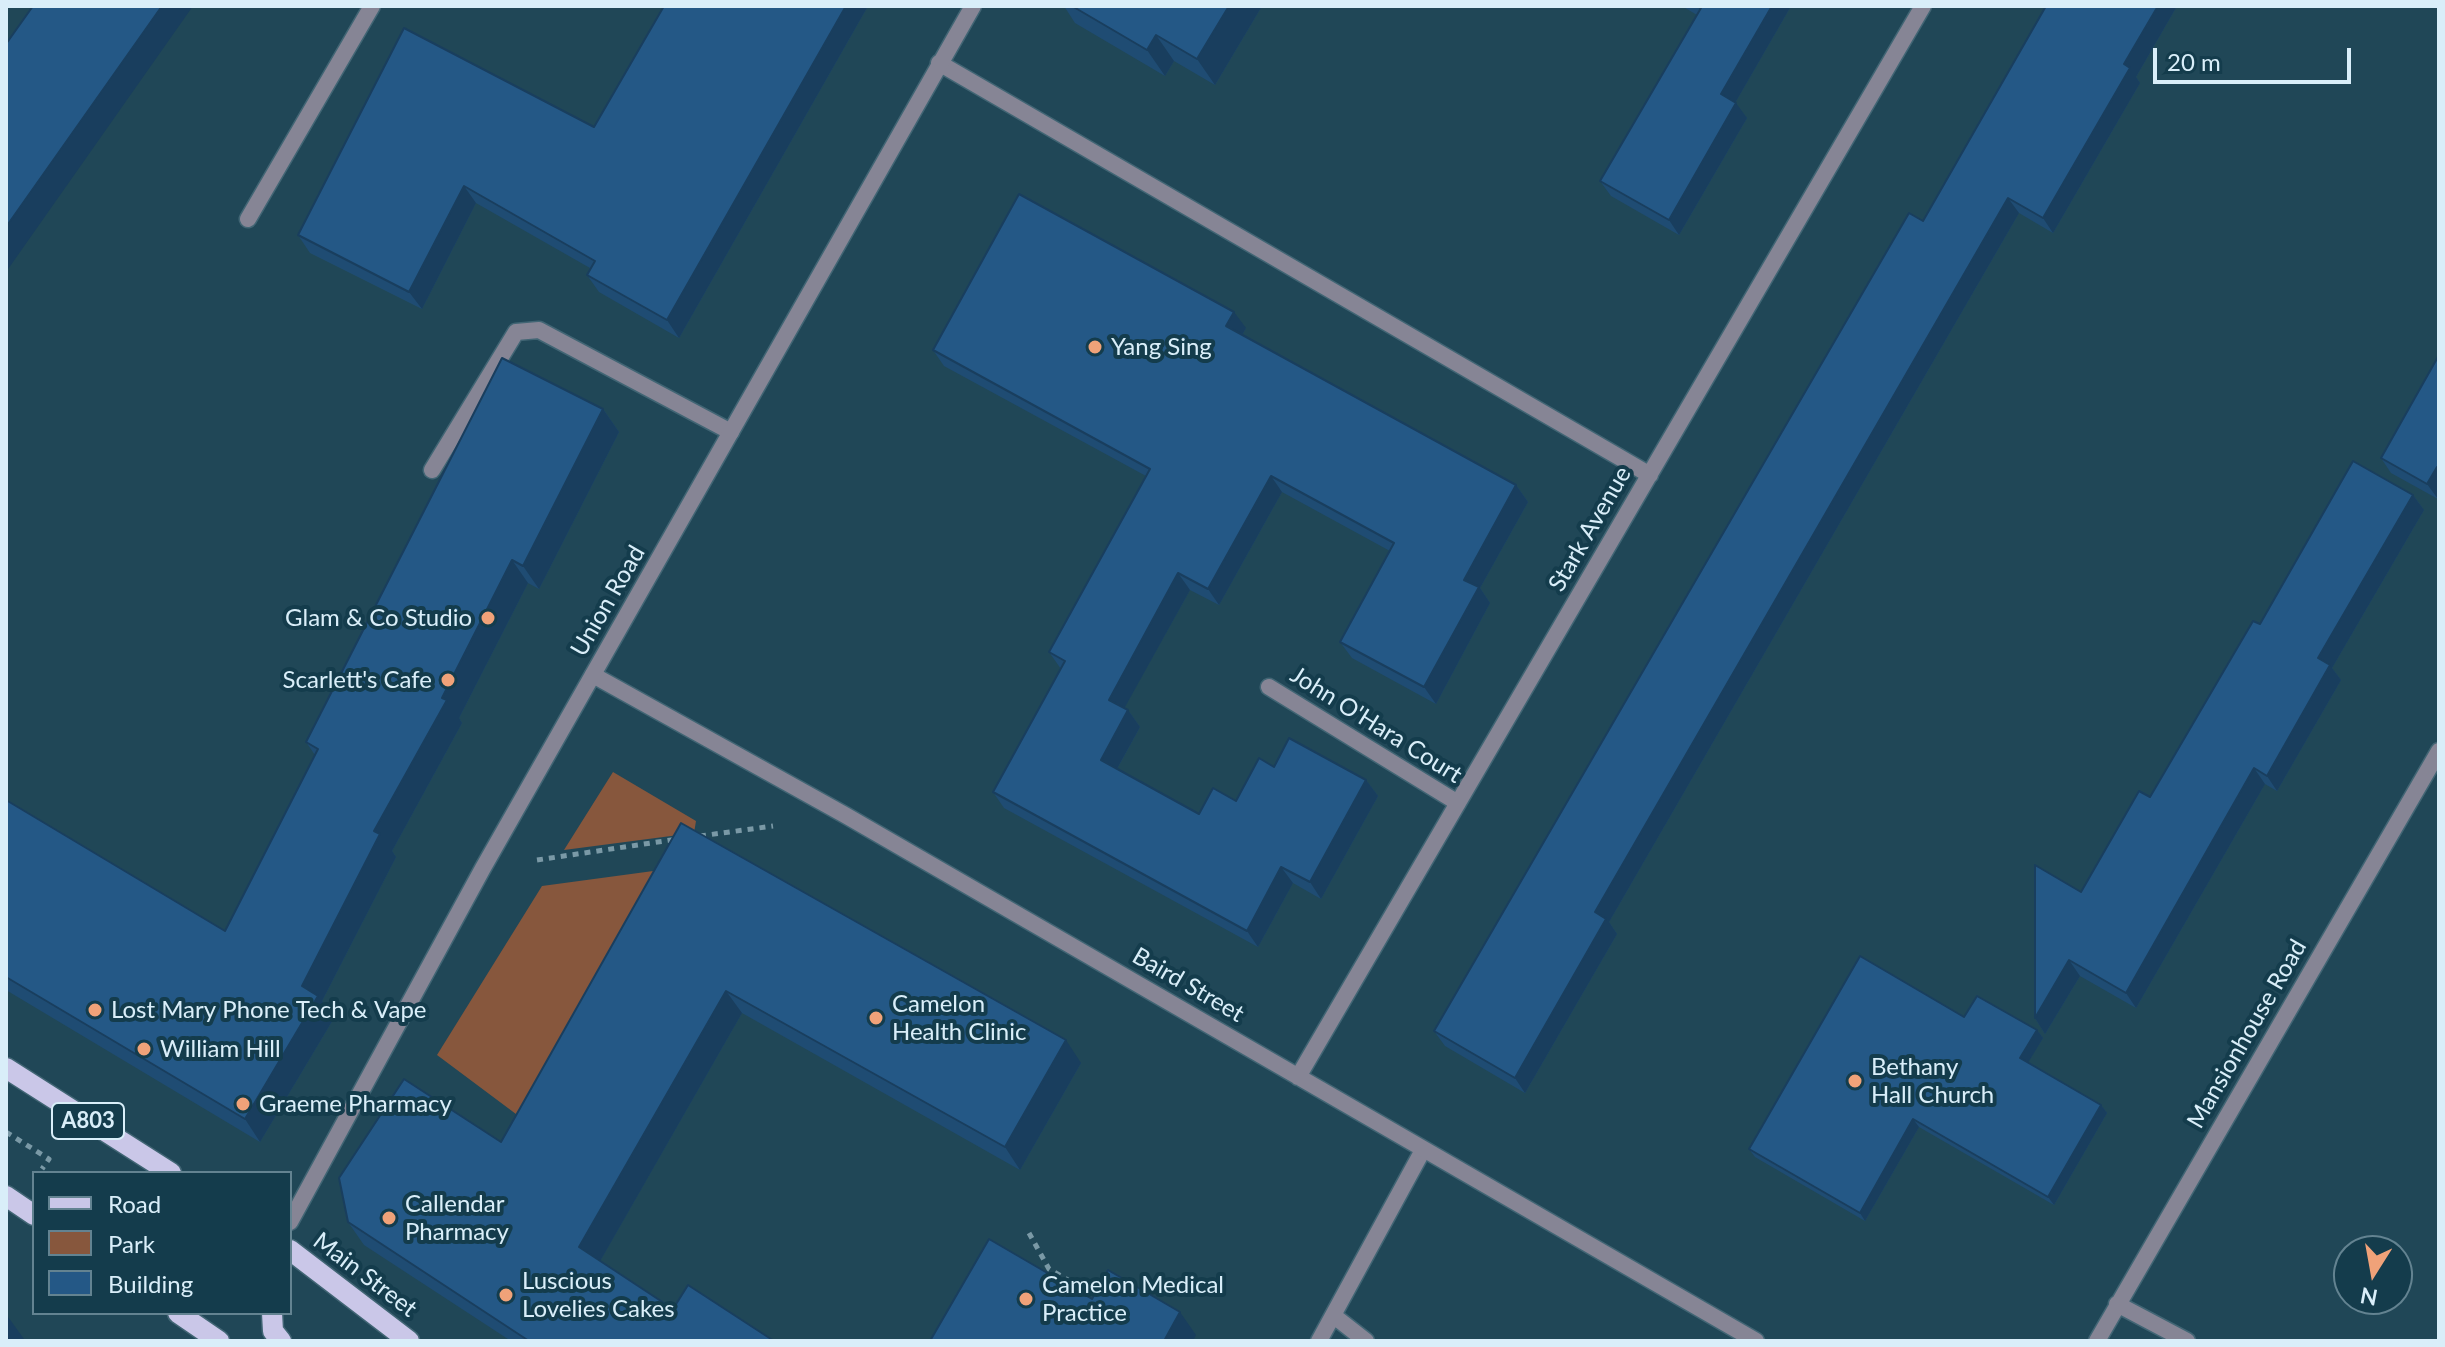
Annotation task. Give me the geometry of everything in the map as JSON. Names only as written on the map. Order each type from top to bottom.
[{"type":"main road","name":"A803","points":[[6,1068],[168,1171]]},
{"type":"main road","points":[[6,1196],[32,1214]]},
{"type":"main road","name":"Main Street","points":[[292,1252],[409,1341]]},
{"type":"main road","points":[[181,1315],[219,1341]]},
{"type":"main road","points":[[272,1315],[273,1331],[281,1341]]},
{"type":"street","points":[[248,219],[372,6]]},
{"type":"street","name":"Union Road","points":[[292,1218],[483,868],[973,6]]},
{"type":"street","name":"Stark Avenue","points":[[1298,1077],[1923,6]]},
{"type":"street","points":[[939,63],[1650,475]]},
{"type":"street","points":[[432,470],[516,332],[539,330],[731,432]]},
{"type":"street","name":"Baird Street","points":[[593,675],[845,815],[1756,1341]]},
{"type":"street","name":"John O'Hara Court","points":[[1269,687],[1458,803]]},
{"type":"street","name":"Mansionhouse Road","points":[[2097,1341],[2439,751]]},
{"type":"street","points":[[1319,1341],[1423,1150]]},
{"type":"street","points":[[2117,1304],[2187,1341]]},
{"type":"street","points":[[1334,1316],[1366,1341]]},
{"type":"path","points":[[483,868],[845,815]]},
{"type":"path","points":[[6,1132],[49,1159],[40,1171]]},
{"type":"path","points":[[1029,1233],[1049,1269],[1102,1299]]},
{"type":"green space","points":[[613,772],[696,821],[694,833],[564,850]]},
{"type":"green space","points":[[668,869],[528,1123],[437,1055],[542,886]]},
{"type":"building","points":[[33,6],[162,6],[6,227],[6,44]]},
{"type":"building","points":[[664,6],[846,6],[667,320],[587,275],[595,261],[464,186],[409,292],[298,235],[404,28],[594,127]]},
{"type":"building","points":[[1072,6],[1229,6],[1197,59],[1156,35],[1147,50]]},
{"type":"building","points":[[1697,6],[1772,6],[1721,94],[1736,103],[1669,220],[1600,181],[1701,8]]},
{"type":"building","points":[[2046,6],[2158,6],[2124,64],[2130,68],[2043,218],[2008,198],[1595,912],[1606,919],[1515,1078],[1434,1031],[1909,213],[1923,221]]},
{"type":"building","points":[[1019,194],[1234,312],[1226,326],[1516,485],[1464,580],[1479,587],[1424,687],[1340,642],[1394,543],[1271,476],[1208,589],[1178,573],[1109,700],[1128,710],[1101,760],[1199,814],[1213,788],[1236,801],[1259,758],[1274,767],[1289,738],[1366,780],[1310,882],[1281,867],[1247,931],[993,792],[1065,661],[1049,652],[1150,469],[933,350]]},
{"type":"building","points":[[2439,355],[2439,468],[2427,484],[2381,458]]},
{"type":"building","points":[[502,358],[603,409],[523,566],[512,560],[442,698],[447,700],[374,831],[380,834],[302,986],[318,996],[245,1119],[6,977],[6,800],[225,931],[318,749],[306,742]]},
{"type":"building","points":[[2353,461],[2413,495],[2318,658],[2330,665],[2267,776],[2254,768],[2126,993],[2069,960],[2035,1018],[2035,865],[2081,892],[2139,791],[2150,797],[2253,621],[2260,624]]},
{"type":"building","points":[[681,823],[1066,1040],[1005,1147],[726,991],[579,1247],[673,1309],[688,1285],[774,1341],[529,1341],[348,1222],[339,1178],[404,1079],[501,1142]]},
{"type":"building","points":[[1860,956],[1964,1017],[1977,996],[2037,1030],[2020,1058],[2101,1105],[2048,1197],[1913,1119],[1860,1213],[1749,1149]]},
{"type":"building","name":"Camelon Medical Practice","points":[[989,1239],[1092,1299],[1108,1270],[1180,1312],[1164,1341],[930,1341]]},
{"type":"place","name":"Yang Sing","points":[[1095,347]]},
{"type":"place","name":"Glam & Co Studio","points":[[488,618]]},
{"type":"place","name":"Scarlett's Cafe","points":[[448,680]]},
{"type":"place","name":"Lost Mary Phone Tech & Vape","points":[[95,1010]]},
{"type":"place","name":"Camelon Health Clinic","points":[[876,1018]]},
{"type":"place","name":"William Hill","points":[[144,1049]]},
{"type":"place","name":"Bethany Hall Church","points":[[1855,1081]]},
{"type":"place","name":"Graeme Pharmacy","points":[[243,1104]]},
{"type":"place","name":"Callendar Pharmacy","points":[[389,1218]]},
{"type":"place","name":"Luscious Lovelies Cakes","points":[[506,1295]]},
{"type":"place","name":"Camelon Medical Practice","points":[[1026,1299]]}]
